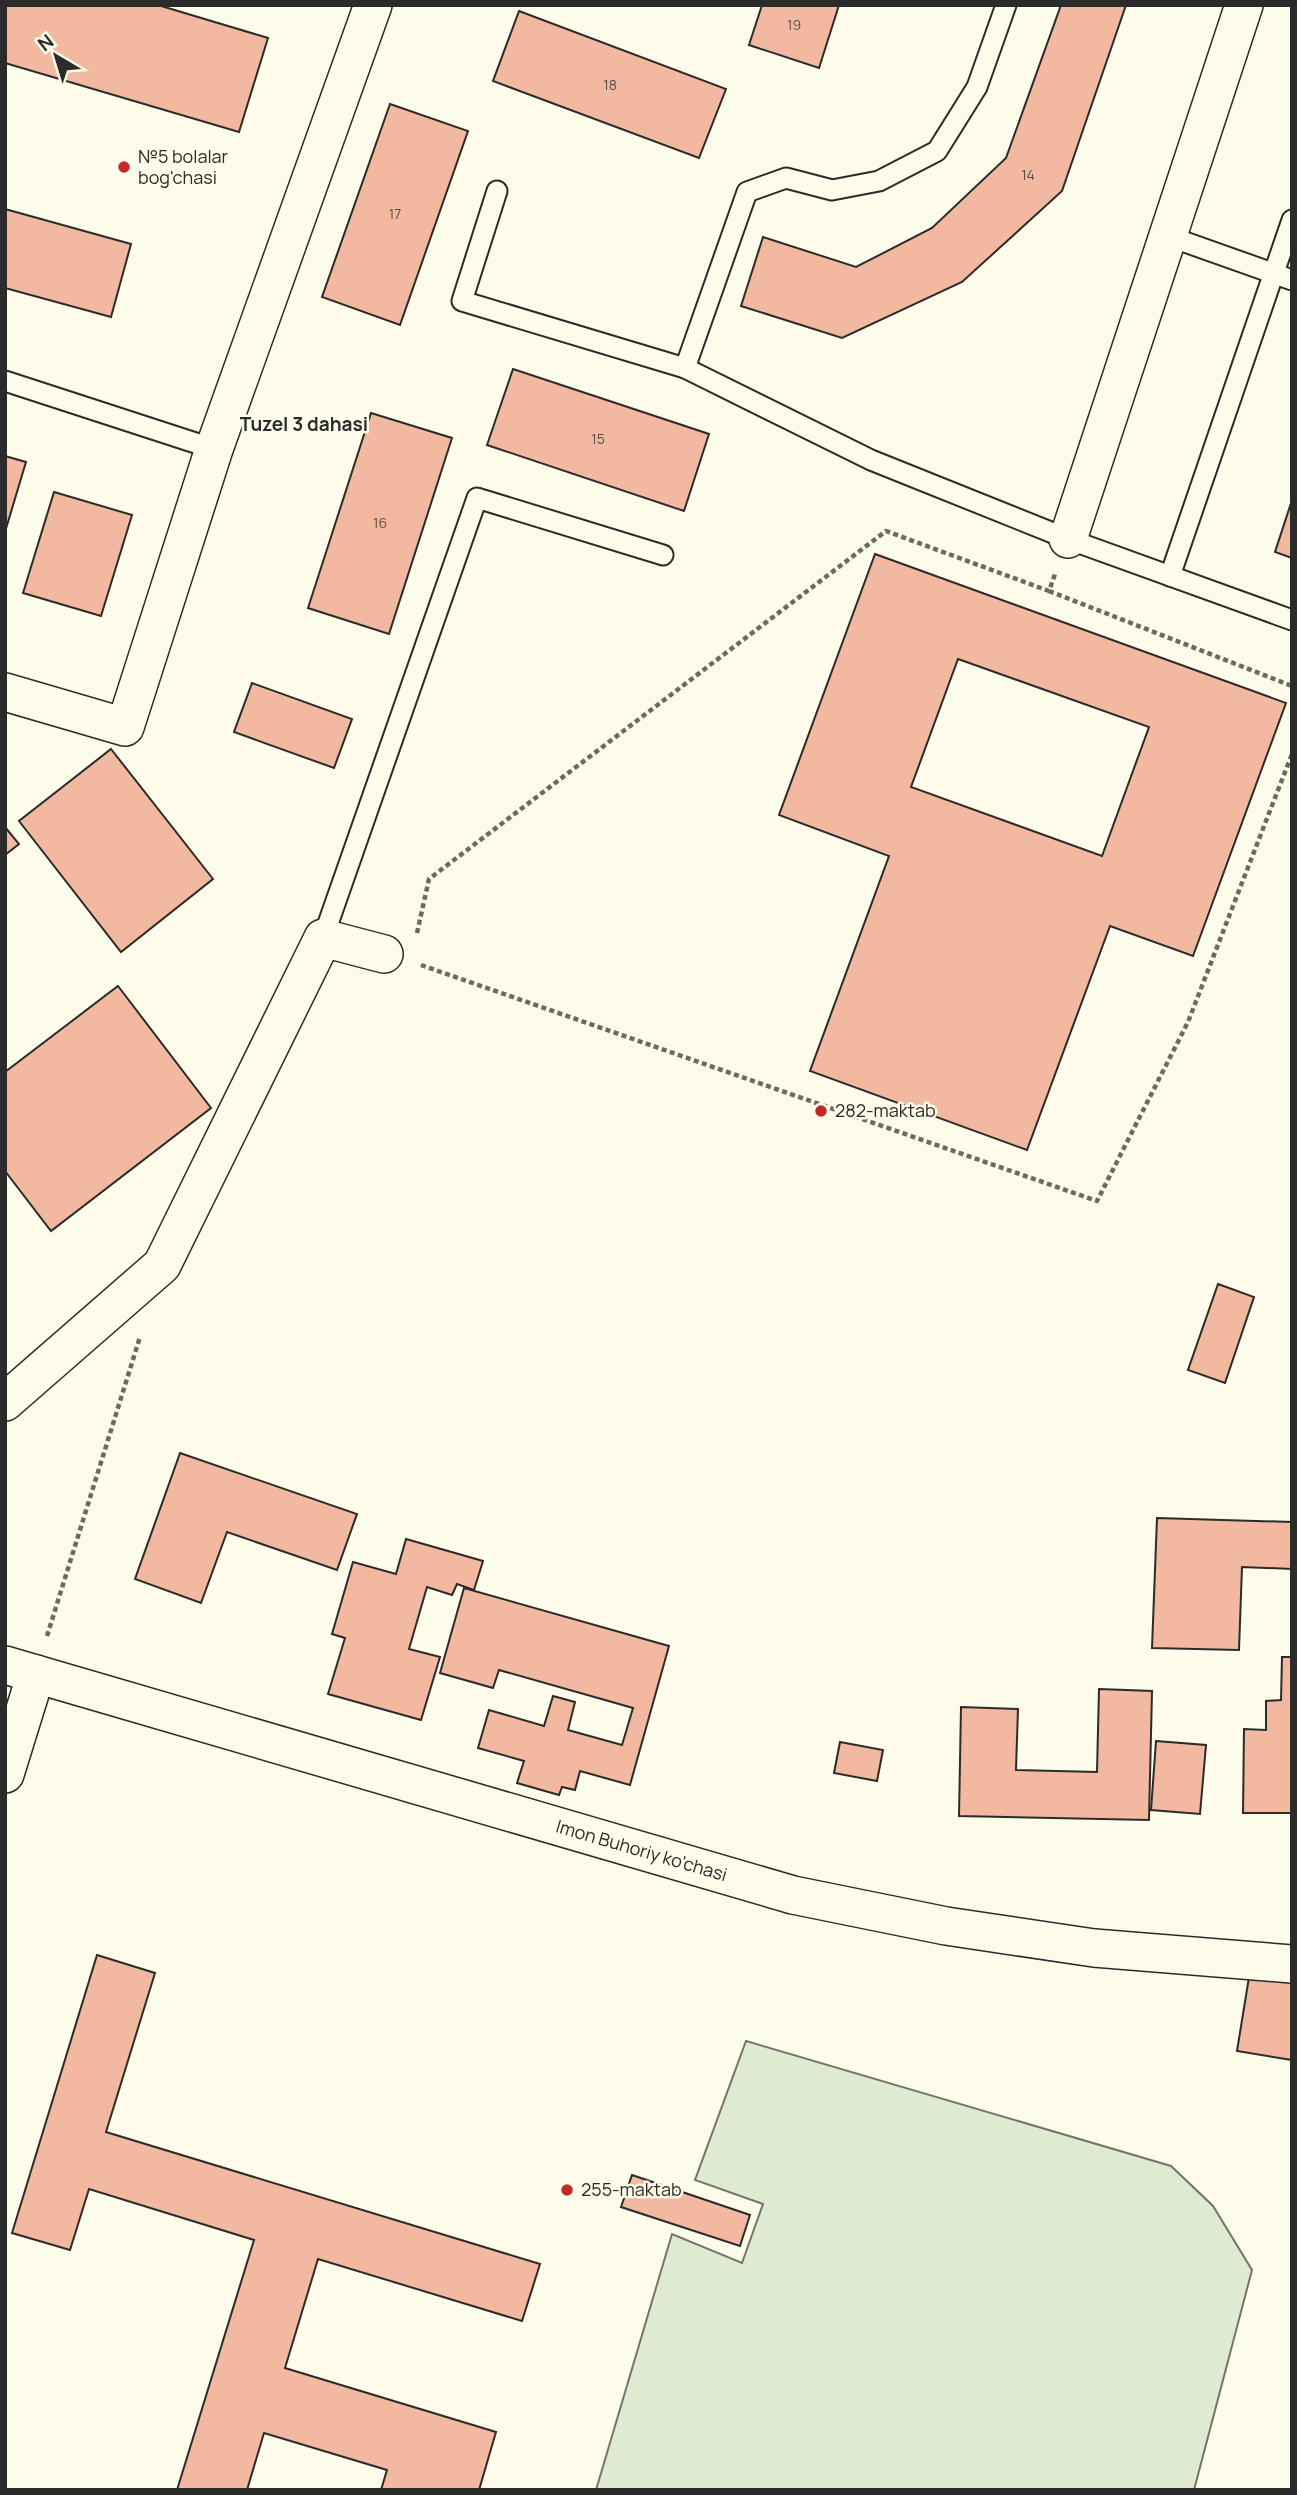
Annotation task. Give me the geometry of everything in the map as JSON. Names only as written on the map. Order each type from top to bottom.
[{"type":"street","points":[[5,692],[125,727],[214,449],[373,5]]},
{"type":"street","points":[[1068,539],[1244,5]]},
{"type":"street","points":[[7,1397],[162,1265],[323,938],[397,958]]},
{"type":"street","points":[[5,1774],[20,1669]]},
{"type":"street","name":"Imon Buhoriy ko'chasi","points":[[20,1669],[793,1895],[946,1926],[1094,1948],[1292,1964]]},
{"type":"lane","points":[[685,368],[747,192],[786,178],[832,190],[879,181],[937,150],[977,87],[1006,5]]},
{"type":"lane","points":[[497,191],[462,301],[685,368],[871,460],[1068,539],[1292,620]]},
{"type":"lane","points":[[1170,576],[1292,220]]},
{"type":"lane","points":[[1168,236],[1292,280]]},
{"type":"lane","points":[[5,381],[214,449]]},
{"type":"lane","points":[[323,938],[477,498],[663,555]]},
{"type":"path","points":[[1292,686],[886,531],[429,879],[397,958],[1097,1201],[1188,1022],[1292,754]]},
{"type":"path","points":[[1049,591],[1068,539]]},
{"type":"path","points":[[20,1669],[142,1331]]},
{"type":"green space","points":[[746,2041],[1171,2166],[1213,2206],[1252,2270],[1194,2490],[596,2490],[672,2234],[742,2263],[763,2204],[695,2180]]},
{"type":"building","points":[[5,5],[158,5],[268,38],[239,132],[5,63]]},
{"type":"building","points":[[762,5],[839,5],[819,68],[749,45]]},
{"type":"building","points":[[1061,5],[1126,5],[1062,191],[962,282],[842,338],[741,306],[763,237],[856,267],[932,228],[1006,158]]},
{"type":"building","points":[[519,11],[726,89],[699,158],[493,81]]},
{"type":"building","points":[[390,104],[468,131],[400,325],[322,297]]},
{"type":"building","points":[[5,209],[131,244],[111,317],[5,288]]},
{"type":"building","points":[[513,369],[709,434],[684,511],[487,445]]},
{"type":"building","points":[[371,413],[452,438],[389,634],[308,608]]},
{"type":"building","points":[[5,456],[26,462],[5,532]]},
{"type":"building","points":[[54,492],[132,515],[101,616],[23,593]]},
{"type":"building","points":[[1292,500],[1292,558],[1275,552]]},
{"type":"building","points":[[875,554],[1286,703],[1193,956],[1110,926],[1027,1150],[810,1071],[889,856],[779,815]],"holes":[[[958,659],[1149,727],[1102,856],[911,787]]]},
{"type":"building","points":[[252,683],[352,719],[334,768],[234,732]]},
{"type":"building","points":[[111,749],[213,879],[121,952],[19,821]]},
{"type":"building","points":[[5,827],[19,844],[5,855]]},
{"type":"building","points":[[118,986],[211,1108],[51,1231],[5,1171],[5,1072]]},
{"type":"building","points":[[1218,1284],[1254,1297],[1225,1383],[1188,1370]]},
{"type":"building","points":[[180,1453],[357,1514],[337,1570],[227,1532],[201,1603],[135,1579]]},
{"type":"building","points":[[1157,1518],[1292,1522],[1292,1569],[1242,1567],[1239,1650],[1152,1648]]},
{"type":"building","points":[[406,1539],[483,1561],[474,1590],[457,1584],[452,1595],[427,1587],[409,1649],[440,1657],[421,1720],[328,1694],[345,1638],[332,1634],[353,1562],[396,1574]]},
{"type":"building","points":[[464,1588],[669,1646],[630,1785],[580,1771],[575,1790],[562,1787],[559,1795],[517,1783],[524,1761],[478,1748],[489,1710],[544,1726],[553,1696],[575,1702],[568,1730],[622,1745],[633,1708],[499,1670],[493,1688],[440,1673]]},
{"type":"building","points":[[1282,1657],[1292,1657],[1292,1813],[1243,1813],[1244,1729],[1266,1730],[1266,1701],[1281,1700]]},
{"type":"building","points":[[1099,1689],[1152,1691],[1149,1820],[959,1816],[961,1707],[1018,1709],[1016,1770],[1097,1772]]},
{"type":"building","points":[[1156,1741],[1206,1745],[1200,1814],[1151,1810]]},
{"type":"building","points":[[840,1742],[883,1750],[877,1781],[834,1773]]},
{"type":"building","points":[[97,1955],[155,1973],[106,2132],[540,2264],[522,2321],[318,2259],[285,2368],[496,2432],[479,2490],[381,2490],[387,2470],[264,2433],[247,2490],[177,2490],[254,2240],[89,2189],[70,2250],[12,2233]]},
{"type":"building","points":[[1250,1971],[1292,1977],[1292,2060],[1237,2051]]},
{"type":"building","points":[[632,2175],[750,2215],[740,2246],[621,2207]]},
{"type":"place","name":"№5 bolalar bog'chasi","points":[[124,167]]},
{"type":"place","name":"282-maktab","points":[[821,1111]]},
{"type":"place","name":"255-maktab","points":[[567,2190]]},
{"type":"district","name":"Tuzel 3 dahasi","points":[[304,424]]}]
